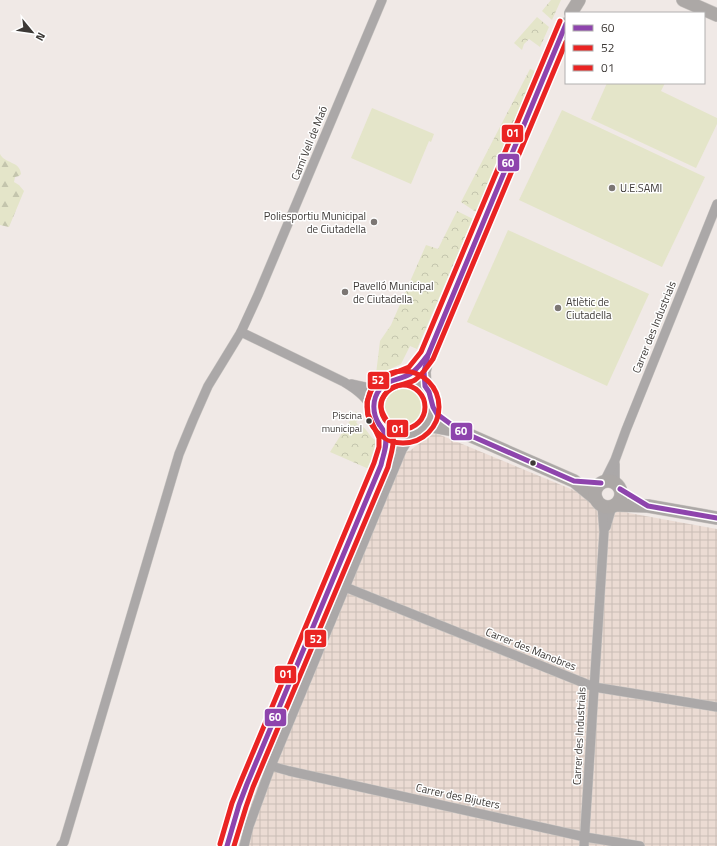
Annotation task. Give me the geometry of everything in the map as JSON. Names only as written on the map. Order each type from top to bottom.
[{"type":"main road","points":[[571,12],[575,0]]},
{"type":"main road","points":[[572,12],[579,0]]},
{"type":"main road","points":[[684,0],[711,14],[717,15]]},
{"type":"main road","points":[[701,0],[717,7]]},
{"type":"main road","points":[[425,386],[424,372],[427,356],[565,26]]},
{"type":"main road","points":[[381,465],[386,437],[384,430],[376,419],[374,400],[379,390],[383,386],[392,380],[412,373],[427,356]]},
{"type":"main road","points":[[403,377],[415,380],[425,386],[429,392],[433,407],[438,414],[460,432]]},
{"type":"main road","points":[[227,846],[247,784],[381,465],[399,440],[421,431],[425,427],[431,417],[433,407]]},
{"type":"main road","points":[[425,427],[432,426],[460,432],[574,481],[606,504],[648,506],[717,518]]},
{"type":"main road","points":[[384,430],[394,435],[408,436]]},
{"type":"main road","points":[[574,481],[610,484],[648,506]]},
{"type":"main road","points":[[606,504],[621,498],[610,484]]},
{"type":"main road","points":[[606,504],[596,490],[610,484]]},
{"type":"street","name":"Camí Vell de Maó","points":[[62,846],[106,706],[179,454],[208,386],[241,332],[258,295],[382,0]]},
{"type":"street","name":"Carrer des Industrials","points":[[610,484],[615,478],[615,460],[629,423],[717,204]]},
{"type":"street","points":[[241,332],[351,386],[368,401],[374,411]]},
{"type":"street","points":[[344,382],[374,389],[383,386]]},
{"type":"street","points":[[244,846],[249,826],[271,766],[344,587],[408,436]]},
{"type":"street","name":"Carrer des Industrials","points":[[584,841],[606,504]]},
{"type":"street","name":"Carrer des Manobres","points":[[344,587],[594,687],[717,707]]},
{"type":"street","name":"Carrer des Bijuters","points":[[271,766],[584,841],[640,846]]},
{"type":"shaded area","points":[[433,432],[629,513],[717,529],[717,846],[236,846],[244,818],[393,457],[411,450]]},
{"type":"green space","points":[[551,0],[561,0],[552,20],[542,11]]},
{"type":"green space","points":[[537,17],[549,27],[540,47],[529,39],[524,44],[522,50],[514,43]]},
{"type":"green space","points":[[530,69],[535,71],[476,212],[461,202]]},
{"type":"green space","points":[[607,84],[664,84],[661,91],[717,118],[717,124],[696,168],[591,119]]},
{"type":"green space","points":[[372,108],[434,134],[431,142],[429,141],[411,184],[351,158]]},
{"type":"green space","name":"U.E.SAMI","points":[[562,110],[705,177],[662,267],[519,200]]},
{"type":"green space","points":[[0,154],[5,160],[18,167],[20,170],[21,174],[15,177],[14,182],[24,191],[9,227],[0,225]]},
{"type":"green space","points":[[457,211],[473,219],[417,349],[410,346],[401,364],[376,374],[380,341],[391,325],[426,245],[438,249]]},
{"type":"green space","name":"Atlètic de Ciutadella","points":[[508,230],[649,294],[607,386],[467,322]]},
{"type":"green space","points":[[400,384],[408,384],[413,385],[420,390],[425,397],[425,415],[420,422],[413,427],[400,428],[392,425],[385,418],[382,410],[382,402],[385,394],[392,387]]},
{"type":"green space","points":[[356,411],[359,419],[356,422],[360,428],[363,427],[375,440],[376,451],[369,469],[330,452]]},
{"type":"transit line","name":"01","points":[[220,844],[232,803],[374,463],[379,447],[379,438],[368,414],[367,402],[371,391],[374,385],[382,378],[409,367],[421,352],[560,21]]},
{"type":"transit line","name":"60","points":[[565,26],[428,355],[424,372],[425,386],[429,392],[433,407],[437,414],[460,431],[574,481],[601,483]]},
{"type":"transit line","name":"52","points":[[234,846],[253,787],[388,467],[393,446],[393,434],[381,409],[383,398],[393,387],[415,380],[433,359],[565,44]]},
{"type":"transit line","name":"60","points":[[227,846],[247,784],[381,465],[386,446],[386,439],[375,415],[375,397],[380,389],[390,381],[413,372],[427,356]]},
{"type":"transit line","name":"52","points":[[396,371],[410,371],[417,373],[429,381],[437,393],[439,407],[437,421],[429,433],[417,441],[410,443],[396,443],[389,441],[377,433],[369,421],[367,414],[367,400],[369,393],[377,381],[389,373],[396,371]]},
{"type":"transit line","name":"01","points":[[399,385],[407,385],[412,386],[419,391],[424,398],[425,407],[424,416],[419,423],[412,428],[399,429],[391,426],[384,419],[381,411],[381,403],[384,395],[391,388],[399,385]]},
{"type":"transit line","name":"60","points":[[620,489],[648,506],[717,518]]},
{"type":"place","name":"U.E.SAMI","points":[[612,188]]},
{"type":"place","name":"Poliesportiu Municipal de Ciutadella","points":[[374,222]]},
{"type":"place","name":"Pavelló Municipal de Ciutadella","points":[[345,292]]},
{"type":"place","name":"Atlètic de Ciutadella","points":[[558,308]]},
{"type":"place","name":"Piscina municipal","points":[[369,421]]}]
